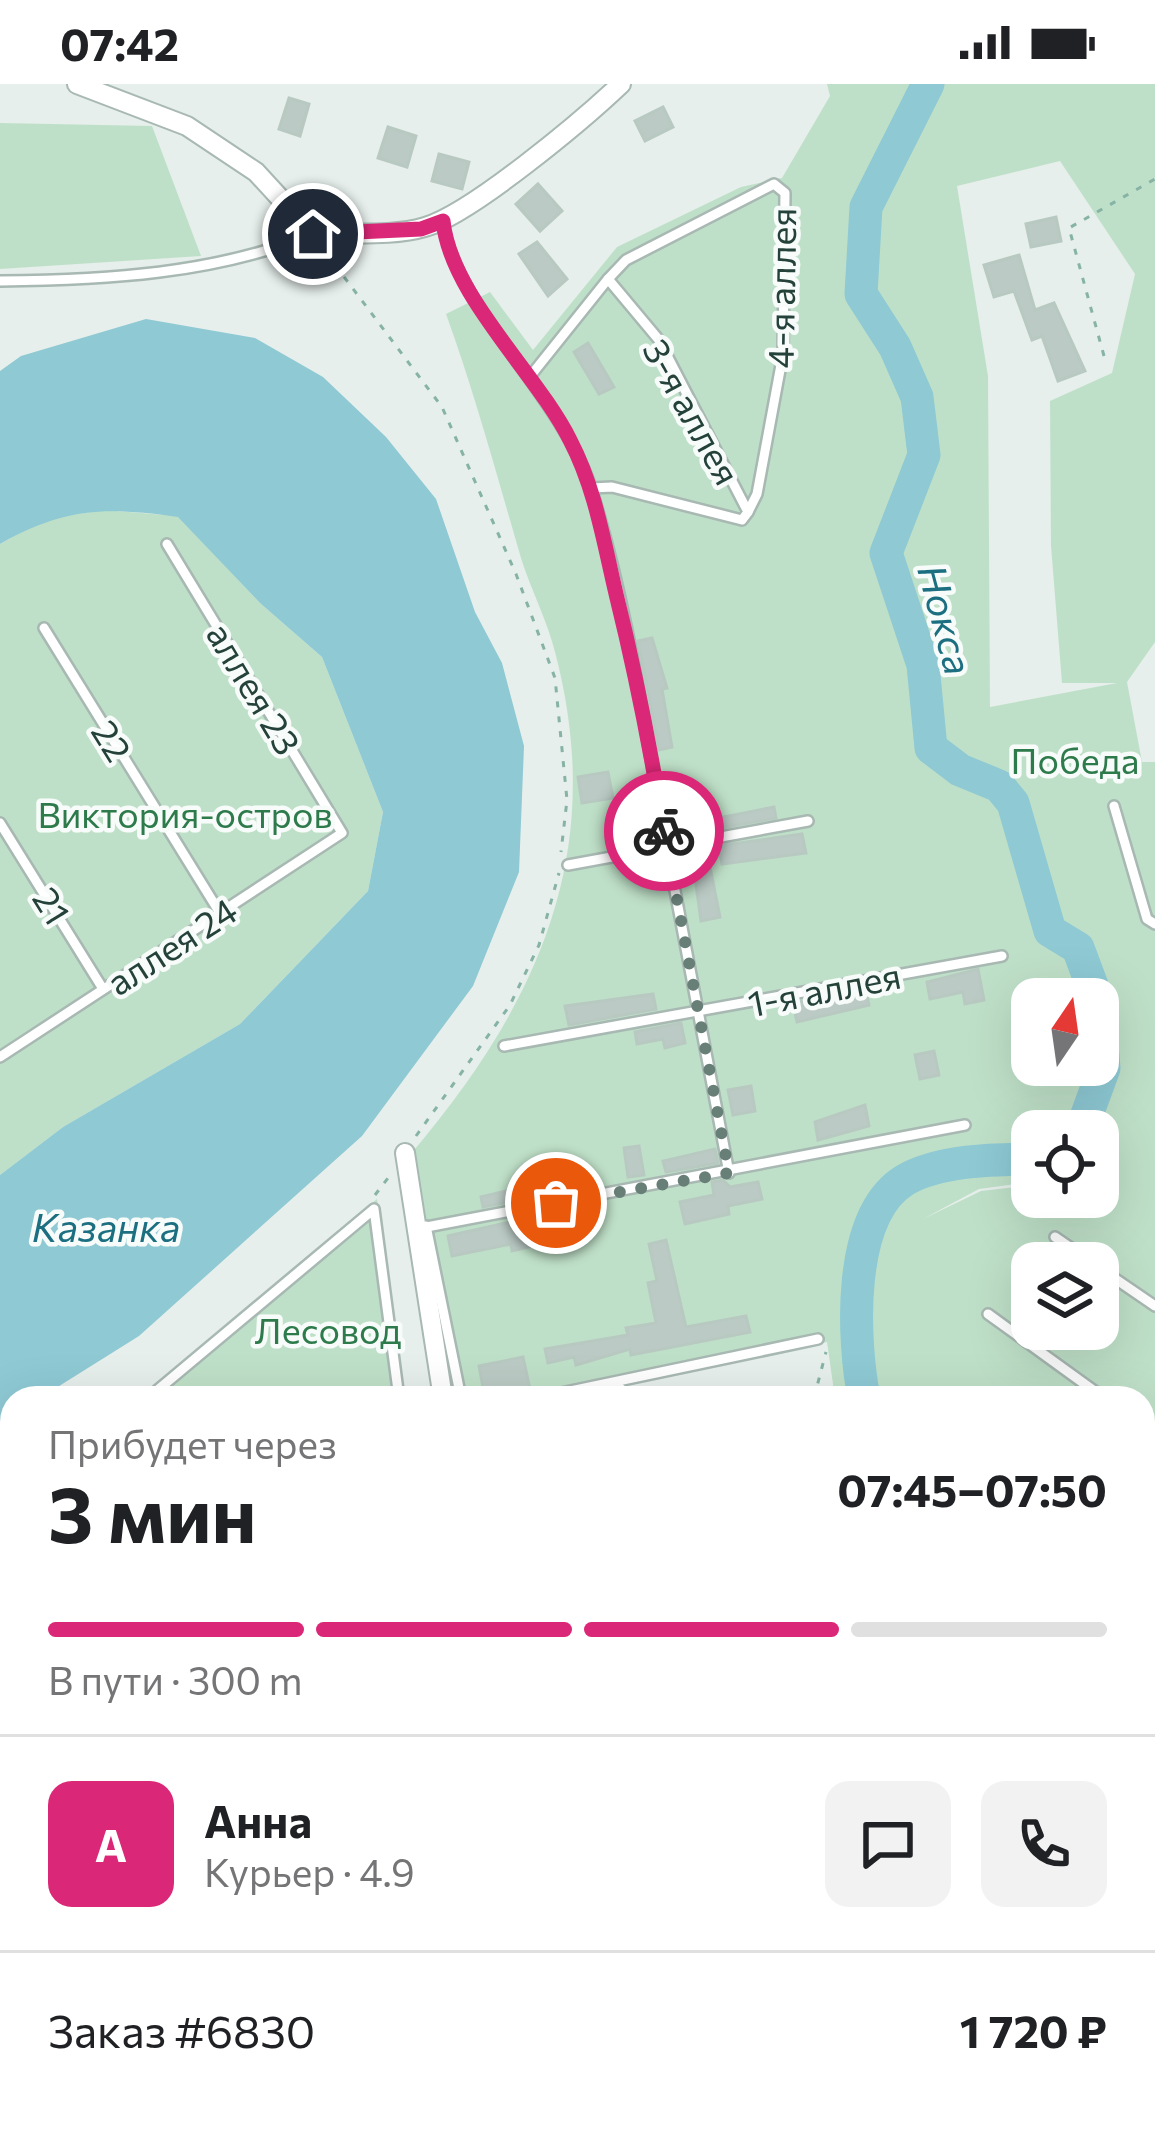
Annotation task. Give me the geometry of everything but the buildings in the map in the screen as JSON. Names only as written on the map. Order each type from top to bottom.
[{"type":"street","points":[[77,84],[187,126],[256,172],[313,234],[421,229],[443,221],[473,206],[621,84]]},
{"type":"street","points":[[405,1153],[421,1227],[441,1386]]},
{"type":"lane","name":"4-я аллея","points":[[608,279],[626,260],[774,184],[785,193],[783,354],[758,494],[748,512]]},
{"type":"lane","points":[[443,221],[445,242],[477,298],[532,374],[592,488],[644,703],[666,846],[729,1173]]},
{"type":"lane","points":[[0,281],[147,273],[236,260],[313,234]]},
{"type":"lane","points":[[532,374],[608,279]]},
{"type":"lane","name":"3-я аллея","points":[[592,488],[626,490],[742,520],[748,512],[659,340],[608,279]]},
{"type":"lane","name":"аллея 23","points":[[167,544],[342,833]]},
{"type":"lane","name":"22","points":[[44,628],[220,914]]},
{"type":"lane","points":[[1114,806],[1147,919],[1155,924]]},
{"type":"lane","points":[[568,865],[808,821]]},
{"type":"lane","name":"21","points":[[0,823],[103,989]]},
{"type":"lane","name":"аллея 24","points":[[0,1057],[342,833]]},
{"type":"lane","name":"1-я аллея","points":[[504,1046],[1002,956]]},
{"type":"lane","points":[[458,1386],[421,1227],[729,1173],[965,1125]]},
{"type":"lane","points":[[162,1386],[374,1209],[397,1386]]},
{"type":"lane","points":[[1055,1237],[1062,1242]]},
{"type":"lane","points":[[1119,1281],[1155,1306]]},
{"type":"lane","points":[[988,1314],[1087,1386]]},
{"type":"lane","points":[[600,1386],[822,1344]]},
{"type":"path","points":[[1103,356],[1069,229],[1155,179]]},
{"type":"path","points":[[313,234],[442,406],[494,518],[555,679],[564,740],[567,800],[559,874],[539,945],[510,1005],[405,1153]]},
{"type":"path","points":[[816,1386],[822,1344]]},
{"type":"green space","name":"Победа","points":[[827,84],[1155,84],[1155,642],[1127,682],[1142,762],[1155,762],[1155,1386],[833,1386],[827,1342],[619,1386],[455,1386],[410,1155],[494,1041],[526,982],[550,922],[566,860],[573,794],[569,725],[555,652],[446,314],[490,292],[533,350],[617,247],[741,187],[782,178],[830,96]],"holes":[[[1060,161],[1135,274],[1112,373],[1050,401],[1051,546],[1062,683],[1117,683],[990,707],[988,376],[957,186]]]},
{"type":"green space","points":[[0,123],[152,126],[201,256],[0,269]]},
{"type":"green space","name":"Виктория-остров","points":[[104,510],[178,516],[260,603],[322,657],[383,812],[368,891],[240,1024],[63,1127],[0,1175],[0,544],[45,519]]},
{"type":"green space","name":"Лесовод","points":[[377,1199],[402,1386],[157,1386]]},
{"type":"water","name":"Казанка","points":[[146,319],[255,338],[323,377],[386,437],[436,499],[475,612],[502,663],[524,746],[519,872],[473,986],[362,1136],[139,1336],[59,1386],[0,1386],[0,1175],[63,1127],[240,1024],[368,891],[383,812],[322,657],[260,603],[178,517],[86,513],[45,523],[0,544],[0,371],[21,356]]},
{"type":"waterway","name":"Нокса","points":[[928,84],[866,207],[861,294],[895,347],[917,397],[924,455],[886,553],[923,665],[931,748],[960,770],[999,786],[1013,803],[1050,931],[1078,948],[1089,978]]},
{"type":"waterway","name":"Нокса","points":[[1089,1110],[1097,1086]]},
{"type":"waterway","name":"Нокса","points":[[862,1386],[857,1345],[858,1281],[872,1221],[886,1197],[905,1180],[933,1169],[1011,1160]]},
{"type":"way so far","points":[[556,1203],[729,1173],[664,831]]},
{"type":"route","points":[[313,234],[421,229],[443,221],[445,242],[506,345],[532,374],[592,488],[644,703],[664,831]]}]
